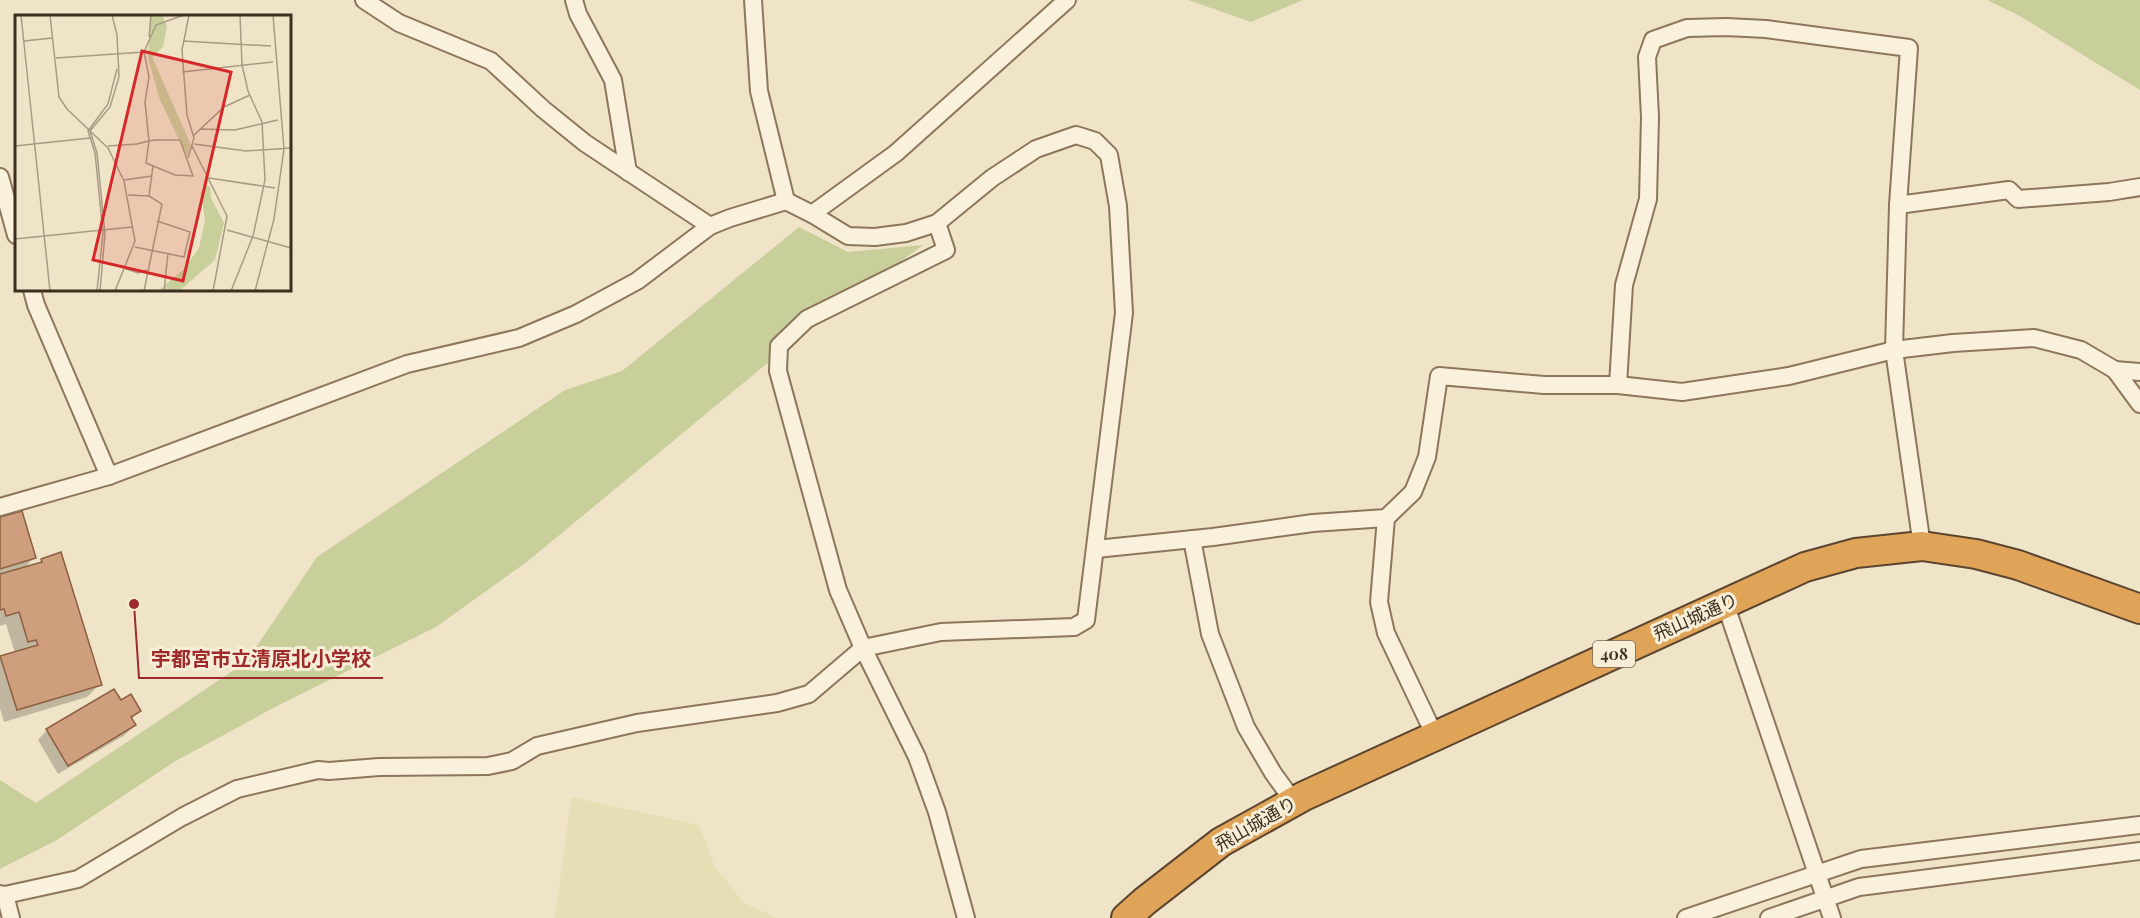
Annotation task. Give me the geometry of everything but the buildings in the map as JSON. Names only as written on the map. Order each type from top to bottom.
[{"type":"highway","name":"飛山城通り","points":[[1126,918],[1221,842],[1294,802],[1805,567],[1856,553],[1922,546],[1976,554],[2018,565],[2140,609]]},
{"type":"street","points":[[364,0],[399,23],[491,61],[585,143],[710,226]]},
{"type":"street","points":[[574,0],[578,14],[613,80],[628,172]]},
{"type":"street","points":[[753,0],[759,91],[786,201]]},
{"type":"street","points":[[813,214],[896,153],[1066,0]]},
{"type":"street","points":[[1618,385],[1624,285],[1648,199],[1650,117],[1647,57],[1653,40],[1687,28],[1726,27],[1766,29],[1909,48],[1898,205],[1894,350],[1922,546]]},
{"type":"street","points":[[0,507],[109,476],[407,364],[519,338],[576,314],[637,281],[710,226],[730,218],[786,201],[813,214],[848,236],[875,237],[906,232],[937,223],[992,178],[1036,149],[1076,135],[1095,141],[1109,155],[1118,206],[1124,313],[1086,620],[1074,627],[941,632],[862,648],[809,694],[777,703],[637,723],[537,746],[512,761],[488,766],[379,766],[318,770],[237,789],[182,817],[78,879],[2,895],[11,918]]},
{"type":"street","points":[[0,177],[15,231]]},
{"type":"street","points":[[1898,205],[2009,190],[2018,199],[2109,192],[2140,187]]},
{"type":"street","points":[[937,223],[946,250],[807,319],[779,346],[778,371],[838,590],[862,648],[917,757],[937,812],[966,918]]},
{"type":"street","points":[[32,291],[36,305],[109,476]]},
{"type":"street","points":[[1096,549],[1312,524],[1386,518],[1413,492],[1426,457],[1438,376],[1544,385],[1618,385],[1682,392],[1789,376],[1894,350],[1953,343],[2034,338],[2081,350],[2115,370],[2140,404]]},
{"type":"street","points":[[2115,370],[2140,372]]},
{"type":"street","points":[[1386,518],[1379,602],[1386,633],[1435,736]]},
{"type":"street","points":[[1192,539],[1209,634],[1246,727],[1273,773],[1294,802]]},
{"type":"street","points":[[1725,603],[1833,918]]},
{"type":"street","points":[[1686,918],[1862,859],[2140,825]]},
{"type":"street","points":[[1769,918],[1860,887],[2140,851]]},
{"type":"shaded area","points":[[571,797],[699,825],[715,867],[744,903],[777,918],[555,918]]},
{"type":"green space","points":[[1188,0],[1303,0],[1251,22]]},
{"type":"green space","points":[[1987,0],[2140,0],[2140,90],[2020,16]]},
{"type":"green space","points":[[799,227],[848,252],[923,245],[798,338],[528,561],[436,627],[279,705],[174,762],[57,840],[0,869],[0,780],[36,803],[246,662],[317,557],[565,390],[622,371]]},
{"type":"place","name":"宇都宮市立清原北小学校","points":[[134,604]]}]
